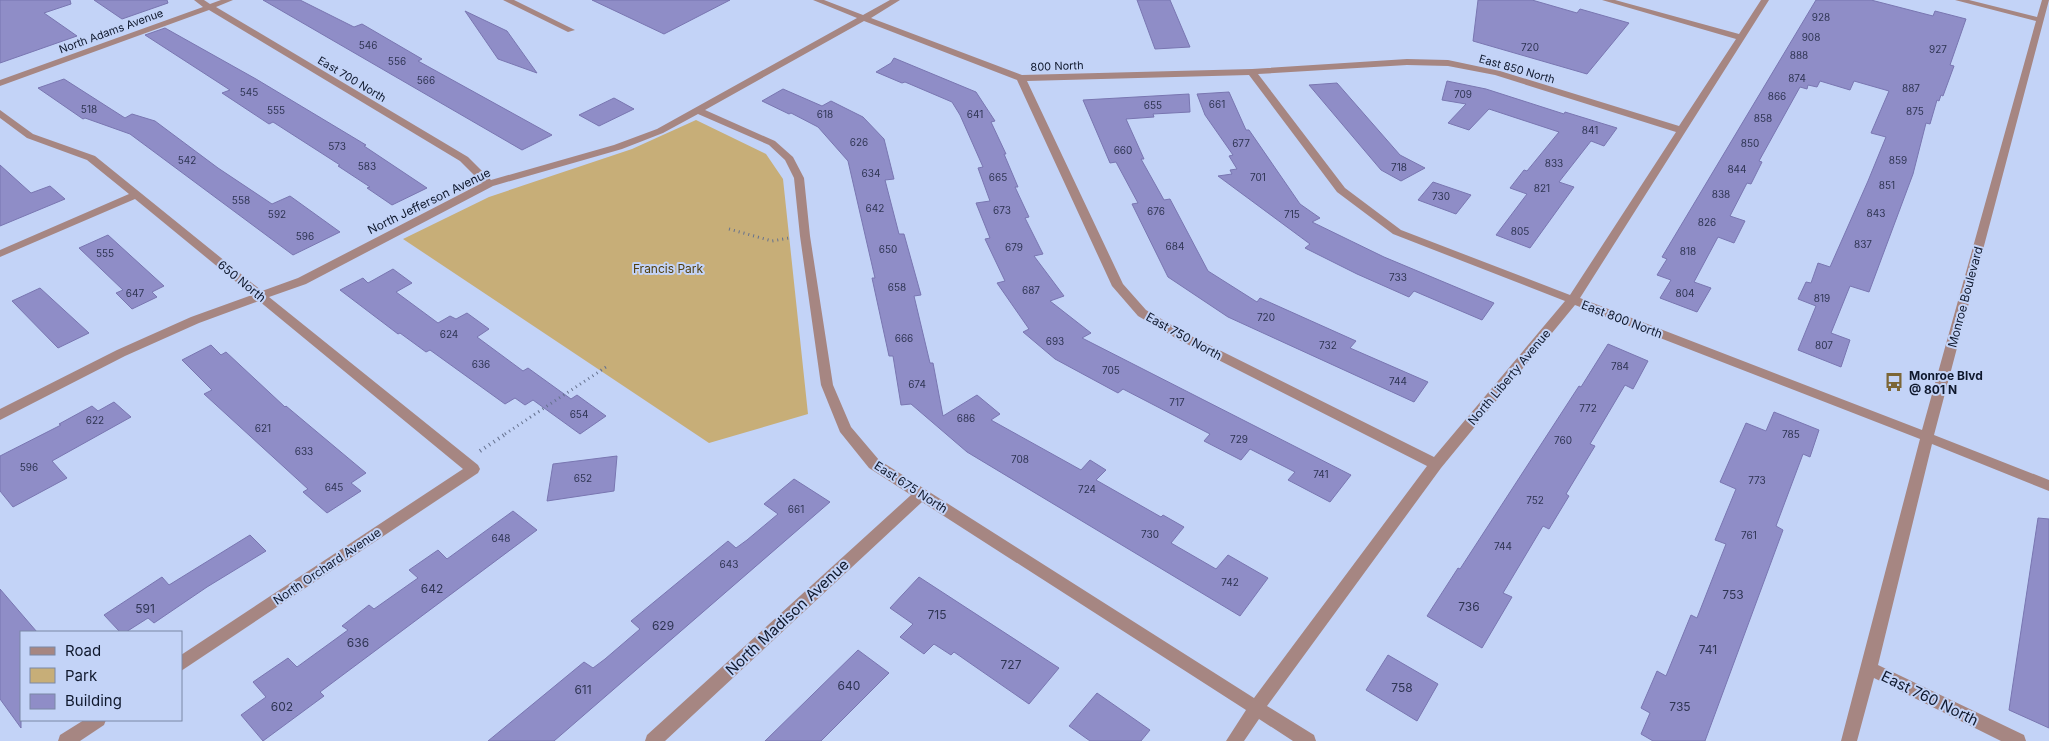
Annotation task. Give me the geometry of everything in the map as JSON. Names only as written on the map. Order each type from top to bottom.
[{"type":"street","name":"East 700 North","points":[[198,0],[464,159],[489,184]]},
{"type":"street","name":"North Adams Avenue","points":[[0,83],[229,0]]},
{"type":"street","points":[[508,0],[571,30]]},
{"type":"street","name":"800 North","points":[[817,0],[1021,78],[1252,72]]},
{"type":"street","name":"North Jefferson Avenue","points":[[0,415],[121,353],[195,320],[302,281],[489,184],[618,147],[660,131],[896,0]]},
{"type":"street","points":[[1606,0],[1742,38]]},
{"type":"street","name":"North Liberty Avenue","points":[[1234,741],[1436,464],[1574,300],[1765,0]]},
{"type":"street","points":[[1959,0],[2041,20]]},
{"type":"street","name":"Monroe Boulevard","points":[[1849,741],[1927,437],[2046,0]]},
{"type":"street","name":"East 850 North","points":[[1252,72],[1407,62],[1448,63],[1497,72],[1681,130]]},
{"type":"street","name":"East 800 North","points":[[1252,72],[1341,190],[1397,232],[2049,486]]},
{"type":"street","name":"East 750 North","points":[[1021,78],[1118,286],[1142,313],[1183,337],[1436,464]]},
{"type":"street","name":"East 675 North","points":[[698,110],[772,143],[789,159],[799,178],[805,236],[826,385],[845,429],[874,464],[1308,741]]},
{"type":"street","name":"650 North","points":[[0,113],[30,136],[91,158],[469,465]]},
{"type":"street","points":[[0,254],[136,195]]},
{"type":"street","name":"North Orchard Avenue","points":[[182,663],[469,465]]},
{"type":"street","name":"North Madison Avenue","points":[[653,741],[921,494]]},
{"type":"street","name":"East 760 North","points":[[1869,668],[2018,741]]},
{"type":"street","points":[[66,741],[96,721]]},
{"type":"path","points":[[729,229],[772,241],[805,236]]},
{"type":"path","points":[[469,465],[609,365]]},
{"type":"green space","name":"Francis Park","points":[[696,120],[766,154],[783,179],[808,414],[709,443],[403,239],[489,197],[632,149]]},
{"type":"building","points":[[0,0],[70,0],[71,4],[44,13],[77,36],[0,63]]},
{"type":"building","points":[[94,0],[167,0],[168,3],[122,19]]},
{"type":"building","points":[[263,0],[300,0],[354,27],[362,24],[422,59],[418,61],[552,135],[522,150]]},
{"type":"building","points":[[592,0],[730,0],[664,34]]},
{"type":"building","points":[[1137,0],[1170,0],[1190,47],[1155,49]]},
{"type":"building","points":[[1478,0],[1532,0],[1577,13],[1580,9],[1629,23],[1587,74],[1473,41]]},
{"type":"building","points":[[1816,0],[1871,0],[1933,16],[1935,11],[1966,19],[1950,65],[1954,66],[1943,96],[1941,95],[1939,101],[1937,100],[1930,124],[1926,123],[1913,174],[1869,292],[1850,286],[1831,333],[1850,340],[1841,367],[1798,350],[1816,306],[1798,299],[1806,282],[1811,283],[1818,263],[1830,267],[1868,181],[1886,137],[1871,133],[1889,91],[1854,81],[1850,90],[1820,81],[1817,87],[1808,85],[1807,89],[1800,87],[1759,161],[1762,162],[1751,184],[1747,183],[1730,216],[1745,221],[1734,243],[1718,237],[1694,282],[1711,288],[1697,312],[1660,298],[1671,280],[1657,275],[1667,259],[1662,257]]},
{"type":"building","points":[[465,11],[507,31],[537,73],[498,59]]},
{"type":"building","points":[[165,28],[256,79],[366,145],[364,146],[427,188],[392,205],[367,188],[370,187],[338,166],[340,165],[273,122],[269,124],[222,93],[230,90],[145,35]]},
{"type":"building","points":[[894,58],[976,92],[995,121],[991,122],[1006,154],[1004,154],[1018,187],[1015,187],[1029,217],[1025,218],[1043,254],[1034,256],[1064,296],[1050,301],[1091,333],[1082,338],[1351,475],[1330,502],[1288,480],[1295,472],[1250,449],[1241,460],[1204,441],[1210,434],[1123,389],[1118,393],[1055,359],[1023,332],[1029,329],[997,283],[1005,281],[985,239],[990,238],[976,203],[990,201],[978,168],[983,167],[960,115],[952,102],[876,72],[891,63]]},
{"type":"building","points":[[64,79],[125,118],[132,114],[155,121],[218,168],[272,204],[290,196],[340,232],[293,255],[130,134],[85,118],[83,119],[38,88]]},
{"type":"building","points":[[1447,81],[1486,89],[1564,114],[1565,112],[1617,128],[1604,146],[1591,141],[1559,182],[1574,187],[1530,248],[1496,235],[1527,194],[1510,188],[1524,170],[1527,171],[1559,132],[1489,109],[1469,130],[1448,123],[1466,104],[1442,100]]},
{"type":"building","points":[[1337,83],[1400,155],[1425,168],[1401,181],[1381,170],[1309,85]]},
{"type":"building","points":[[783,89],[822,106],[831,101],[863,117],[884,139],[894,179],[885,180],[899,234],[904,234],[921,295],[914,296],[930,363],[933,363],[943,416],[977,395],[1000,414],[991,420],[1081,470],[1090,460],[1106,470],[1096,480],[1161,517],[1163,515],[1184,527],[1171,543],[1216,569],[1228,555],[1268,578],[1240,616],[967,452],[911,404],[901,405],[893,356],[889,356],[872,278],[875,278],[848,161],[818,127],[762,101]]},
{"type":"building","points":[[1229,92],[1246,130],[1249,130],[1300,204],[1320,218],[1312,222],[1384,257],[1494,303],[1482,320],[1414,291],[1409,297],[1305,248],[1310,244],[1218,176],[1232,174],[1230,170],[1237,169],[1229,156],[1233,155],[1205,115],[1197,94]]},
{"type":"building","points":[[1189,94],[1190,112],[1153,114],[1154,117],[1126,119],[1144,159],[1141,159],[1164,200],[1170,199],[1208,271],[1257,302],[1260,298],[1356,341],[1350,348],[1428,382],[1414,402],[1228,317],[1168,277],[1132,204],[1138,203],[1116,162],[1110,163],[1083,100]]},
{"type":"building","points":[[614,98],[634,109],[599,126],[579,115]]},
{"type":"building","points":[[0,165],[31,193],[50,186],[65,199],[0,226]]},
{"type":"building","points":[[1433,182],[1471,195],[1456,214],[1418,200]]},
{"type":"building","points":[[108,235],[164,286],[152,292],[157,297],[132,309],[116,293],[123,290],[79,248]]},
{"type":"building","points":[[393,269],[412,283],[396,292],[438,323],[450,316],[456,319],[467,313],[489,329],[477,337],[523,371],[528,368],[571,399],[577,395],[606,416],[580,434],[533,400],[525,405],[515,398],[505,404],[430,350],[426,352],[400,333],[398,334],[340,290],[363,278],[368,283]]},
{"type":"building","points":[[40,288],[89,333],[58,348],[12,301]]},
{"type":"building","points":[[1608,344],[1648,361],[1633,389],[1625,385],[1590,444],[1595,446],[1566,494],[1569,496],[1549,529],[1543,526],[1503,593],[1512,597],[1482,648],[1427,616]]},
{"type":"building","points":[[211,345],[221,355],[226,352],[285,407],[366,473],[351,483],[361,491],[327,513],[303,492],[308,489],[204,394],[212,390],[182,360]]},
{"type":"building","points":[[114,402],[131,417],[52,461],[67,478],[13,507],[0,491],[0,456],[61,425],[59,424],[92,406],[98,411]]},
{"type":"building","points":[[1774,412],[1819,430],[1810,457],[1803,454],[1776,526],[1783,530],[1705,741],[1653,741],[1641,734],[1650,713],[1641,708],[1657,671],[1666,676],[1691,615],[1697,618],[1726,544],[1715,540],[1736,489],[1720,482],[1746,423],[1766,431]]},
{"type":"building","points":[[617,456],[614,491],[547,501],[553,464]]},
{"type":"building","points":[[794,479],[830,502],[554,741],[488,741],[584,662],[593,668],[605,659],[640,629],[631,621],[728,541],[736,548],[778,514],[764,504]]},
{"type":"building","points":[[513,511],[537,530],[320,692],[324,696],[263,741],[241,715],[266,697],[253,682],[288,658],[297,667],[348,630],[342,626],[369,605],[374,609],[418,578],[409,570],[438,550],[447,559]]},
{"type":"building","points":[[2038,518],[2049,519],[2049,728],[2009,710]]},
{"type":"building","points":[[250,535],[266,551],[207,587],[154,623],[148,618],[128,631],[119,631],[104,615],[162,577],[169,585]]},
{"type":"building","points":[[919,577],[1059,668],[1029,704],[954,652],[951,655],[934,644],[924,654],[900,637],[913,624],[890,608]]},
{"type":"building","points":[[0,589],[36,631],[20,631],[21,728],[0,699]]},
{"type":"building","points":[[858,650],[889,673],[821,741],[765,741]]},
{"type":"building","points":[[1388,655],[1438,684],[1417,721],[1366,690]]},
{"type":"building","points":[[1097,693],[1150,730],[1141,741],[1090,741],[1069,726]]},
{"type":"place","name":"Monroe Blvd @ 801 N","points":[[1894,382]]}]
